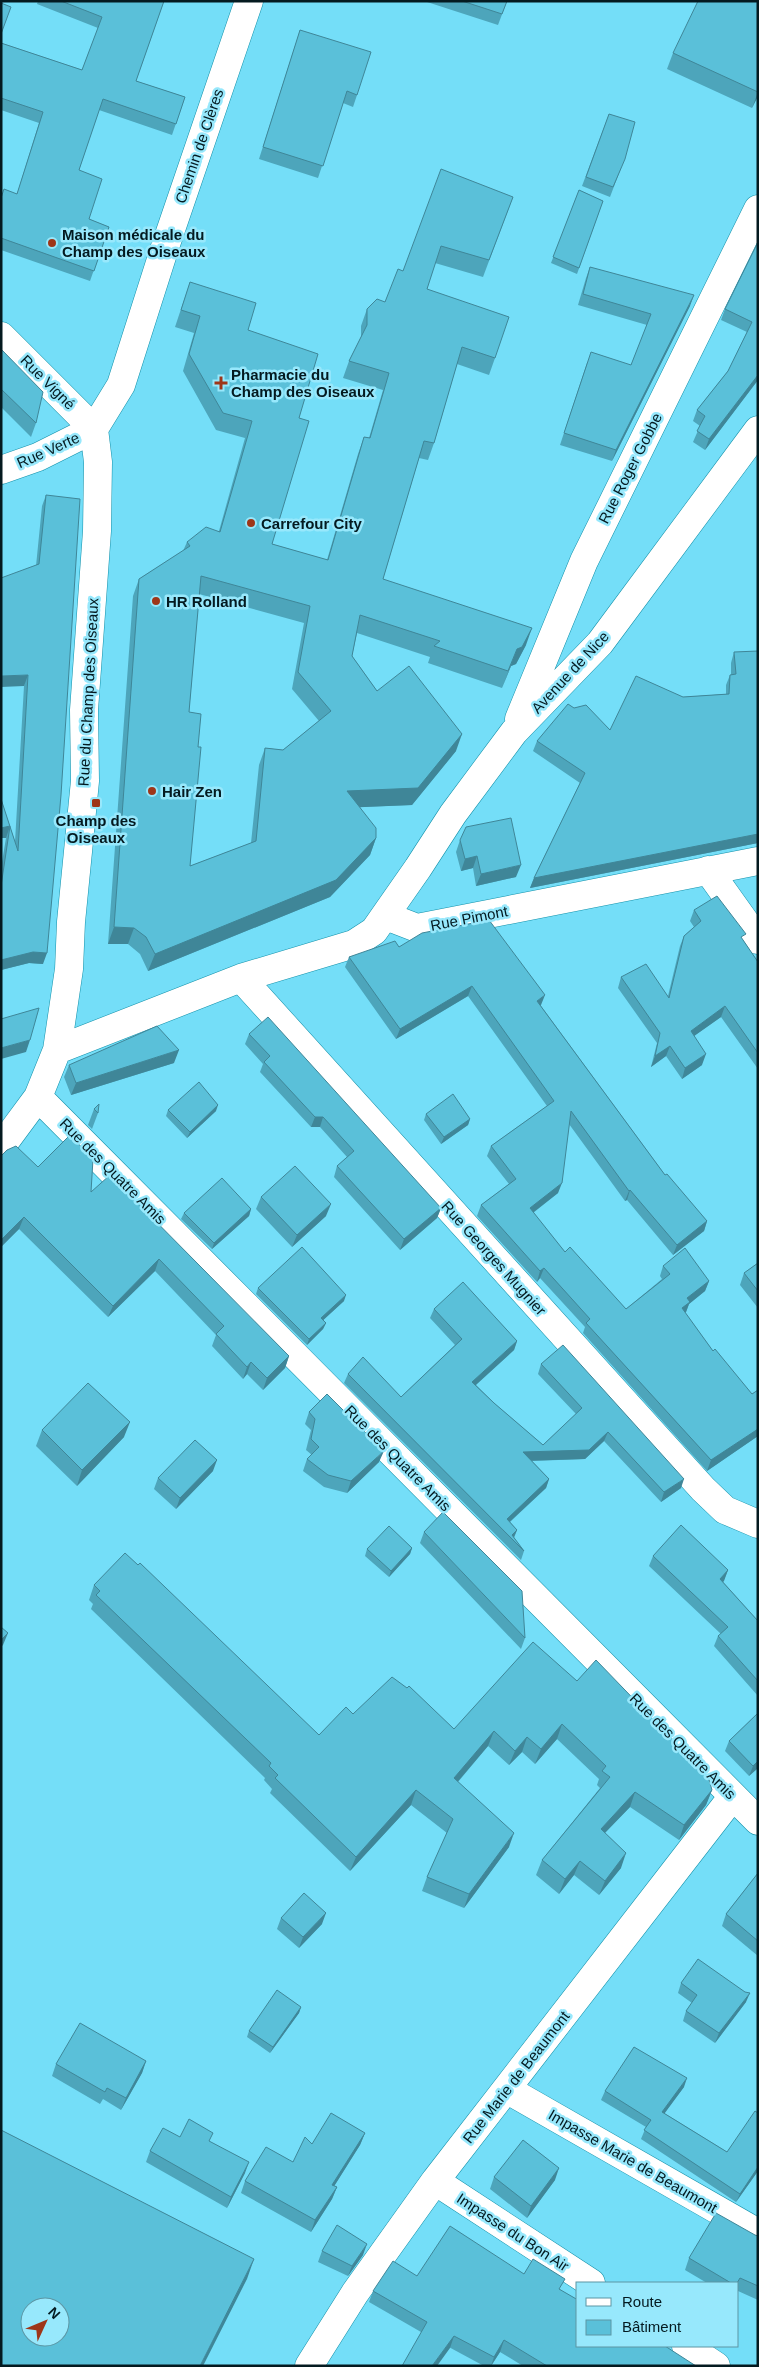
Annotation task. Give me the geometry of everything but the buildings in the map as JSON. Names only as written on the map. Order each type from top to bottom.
[{"type":"street","name":"Chemin de Clères","points":[[94,429],[121,385],[165,248],[249,1]]},
{"type":"street","name":"Rue Roger Gobbe","points":[[514,732],[584,561],[758,209]]},
{"type":"street","name":"Rue Vigné","points":[[1,336],[94,429]]},
{"type":"street","name":"Rue Verte","points":[[1,470],[38,457],[94,429]]},
{"type":"street","name":"Rue du Champ des Oiseaux","points":[[1,1147],[38,1097],[58,1050],[69,969],[71,922],[85,781],[84,710],[99,489],[94,429]]},
{"type":"street","name":"Avenue de Nice","points":[[386,916],[452,814],[514,732],[600,643],[758,430]]},
{"type":"street","name":"Rue Pimont","points":[[386,916],[417,928],[708,870],[758,862]]},
{"type":"street","points":[[708,870],[758,940]]},
{"type":"street","points":[[58,1050],[241,978],[354,944],[374,931],[386,916]]},
{"type":"street","name":"Rue Georges Mugnier","points":[[241,978],[703,1489],[725,1510],[758,1524]]},
{"type":"street","name":"Rue des Quatre Amis","points":[[38,1097],[758,1821]]},
{"type":"street","name":"Rue Marie de Beaumont","points":[[309,2366],[354,2293],[435,2181],[508,2090],[733,1796]]},
{"type":"street","name":"Impasse Marie de Beaumont","points":[[508,2090],[758,2233]]},
{"type":"street","name":"Impasse du Bon Air","points":[[435,2181],[589,2282]]},
{"type":"street","points":[[688,2347],[716,2366]]},
{"type":"place","name":"Maison médicale du Champ des Oiseaux","points":[[52,243]]},
{"type":"place","name":"Pharmacie du Champ des Oiseaux","points":[[221,383]]},
{"type":"place","name":"Carrefour City","points":[[251,523]]},
{"type":"place","name":"HR Rolland","points":[[156,601]]},
{"type":"place","name":"Hair Zen","points":[[152,791]]},
{"type":"place","name":"Champ des Oiseaux","points":[[96,803]]}]
